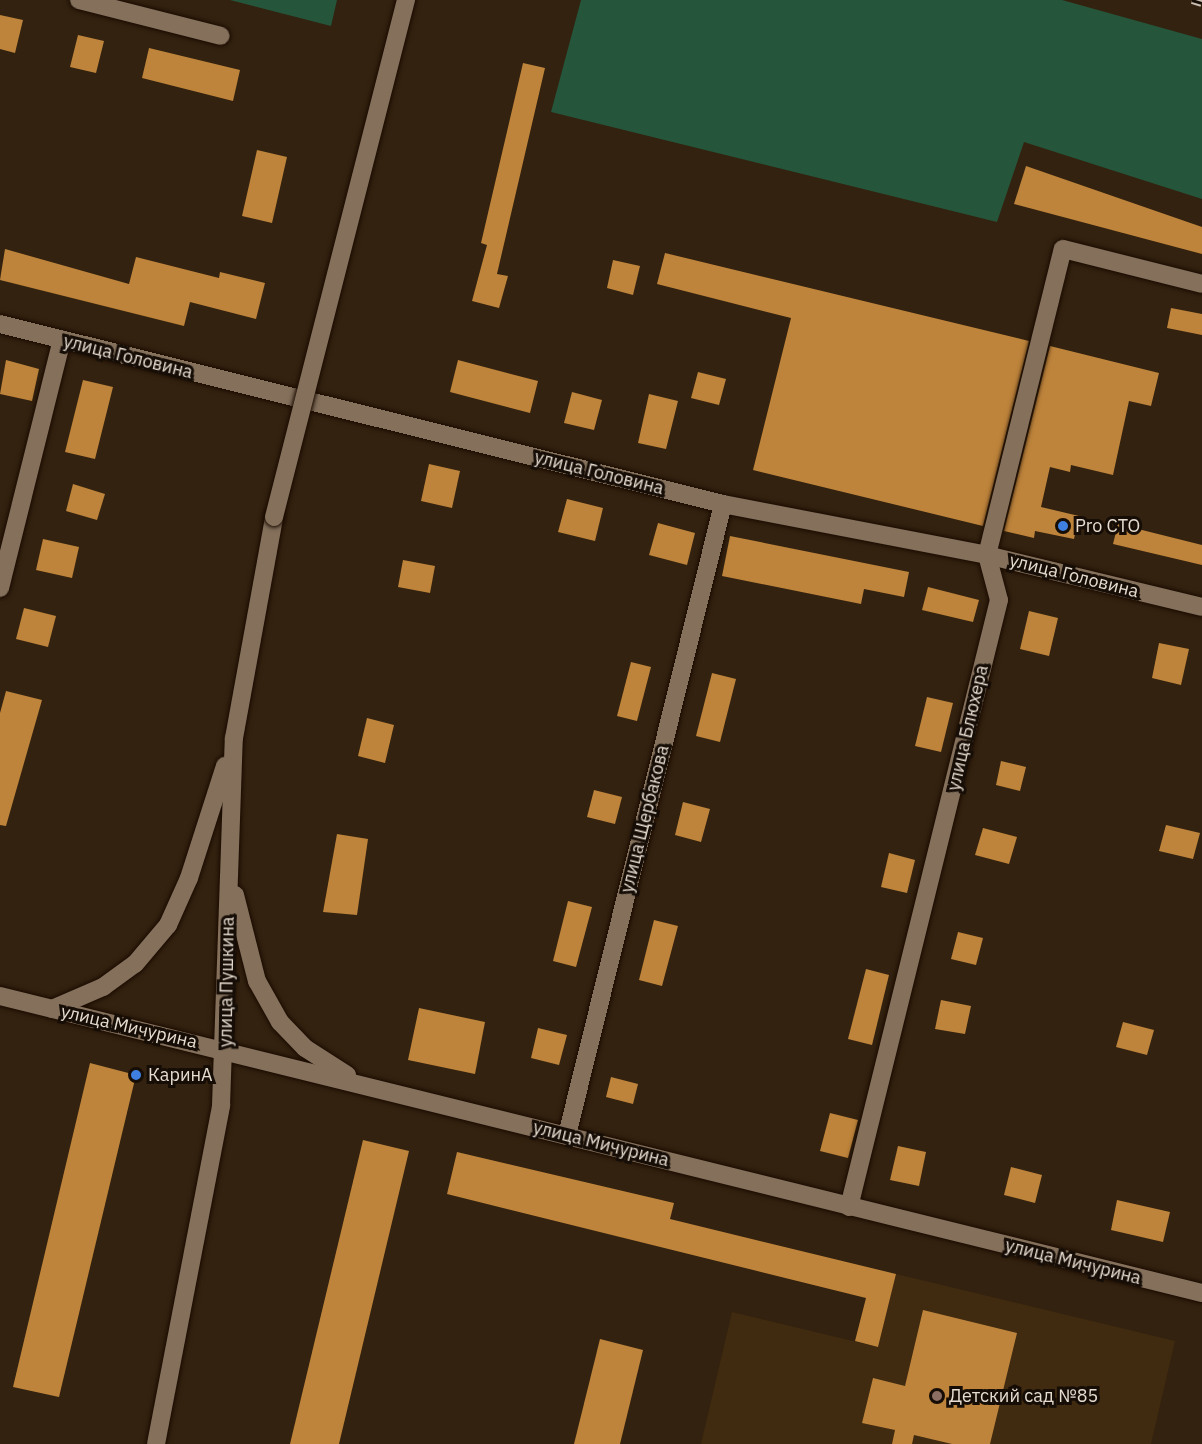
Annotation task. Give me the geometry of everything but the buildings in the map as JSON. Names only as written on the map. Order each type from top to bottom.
[{"type":"street","points":[[79,0],[220,36]]},
{"type":"street","name":"улица Пушкина","points":[[156,1444],[214,1152],[226,1050],[228,867],[234,738],[274,517],[406,0]]},
{"type":"street","name":"улица Блюхера","points":[[849,1207],[999,600],[987,555],[1063,249],[1202,284]]},
{"type":"street","name":"улица Головина","points":[[0,324],[723,504],[987,555],[1202,607]]},
{"type":"street","points":[[0,588],[62,340]]},
{"type":"street","name":"улица Щербакова","points":[[567,1134],[723,504]]},
{"type":"street","points":[[52,1009],[103,987],[127,970],[168,925],[189,878],[234,738]]},
{"type":"street","points":[[228,867],[256,981],[280,1022],[305,1048],[369,1088]]},
{"type":"street","name":"улица Мичурина","points":[[0,996],[226,1050],[369,1088],[567,1134],[849,1207],[1202,1293]]},
{"type":"shaded area","name":"Детский сад №85","points":[[896,1274],[1175,1341],[1151,1444],[701,1444],[732,1312],[878,1347]]},
{"type":"green space","points":[[230,0],[337,0],[331,26]]},
{"type":"green space","points":[[581,0],[1062,0],[1202,39],[1202,199],[1024,142],[997,222],[551,112]]},
{"type":"railway","points":[[1192,0],[1202,3]]},
{"type":"place","name":"Pro СТО","points":[[1063,526]]},
{"type":"place","name":"КаринА","points":[[136,1075]]},
{"type":"place","name":"Детский сад №85","points":[[937,1396]]}]
